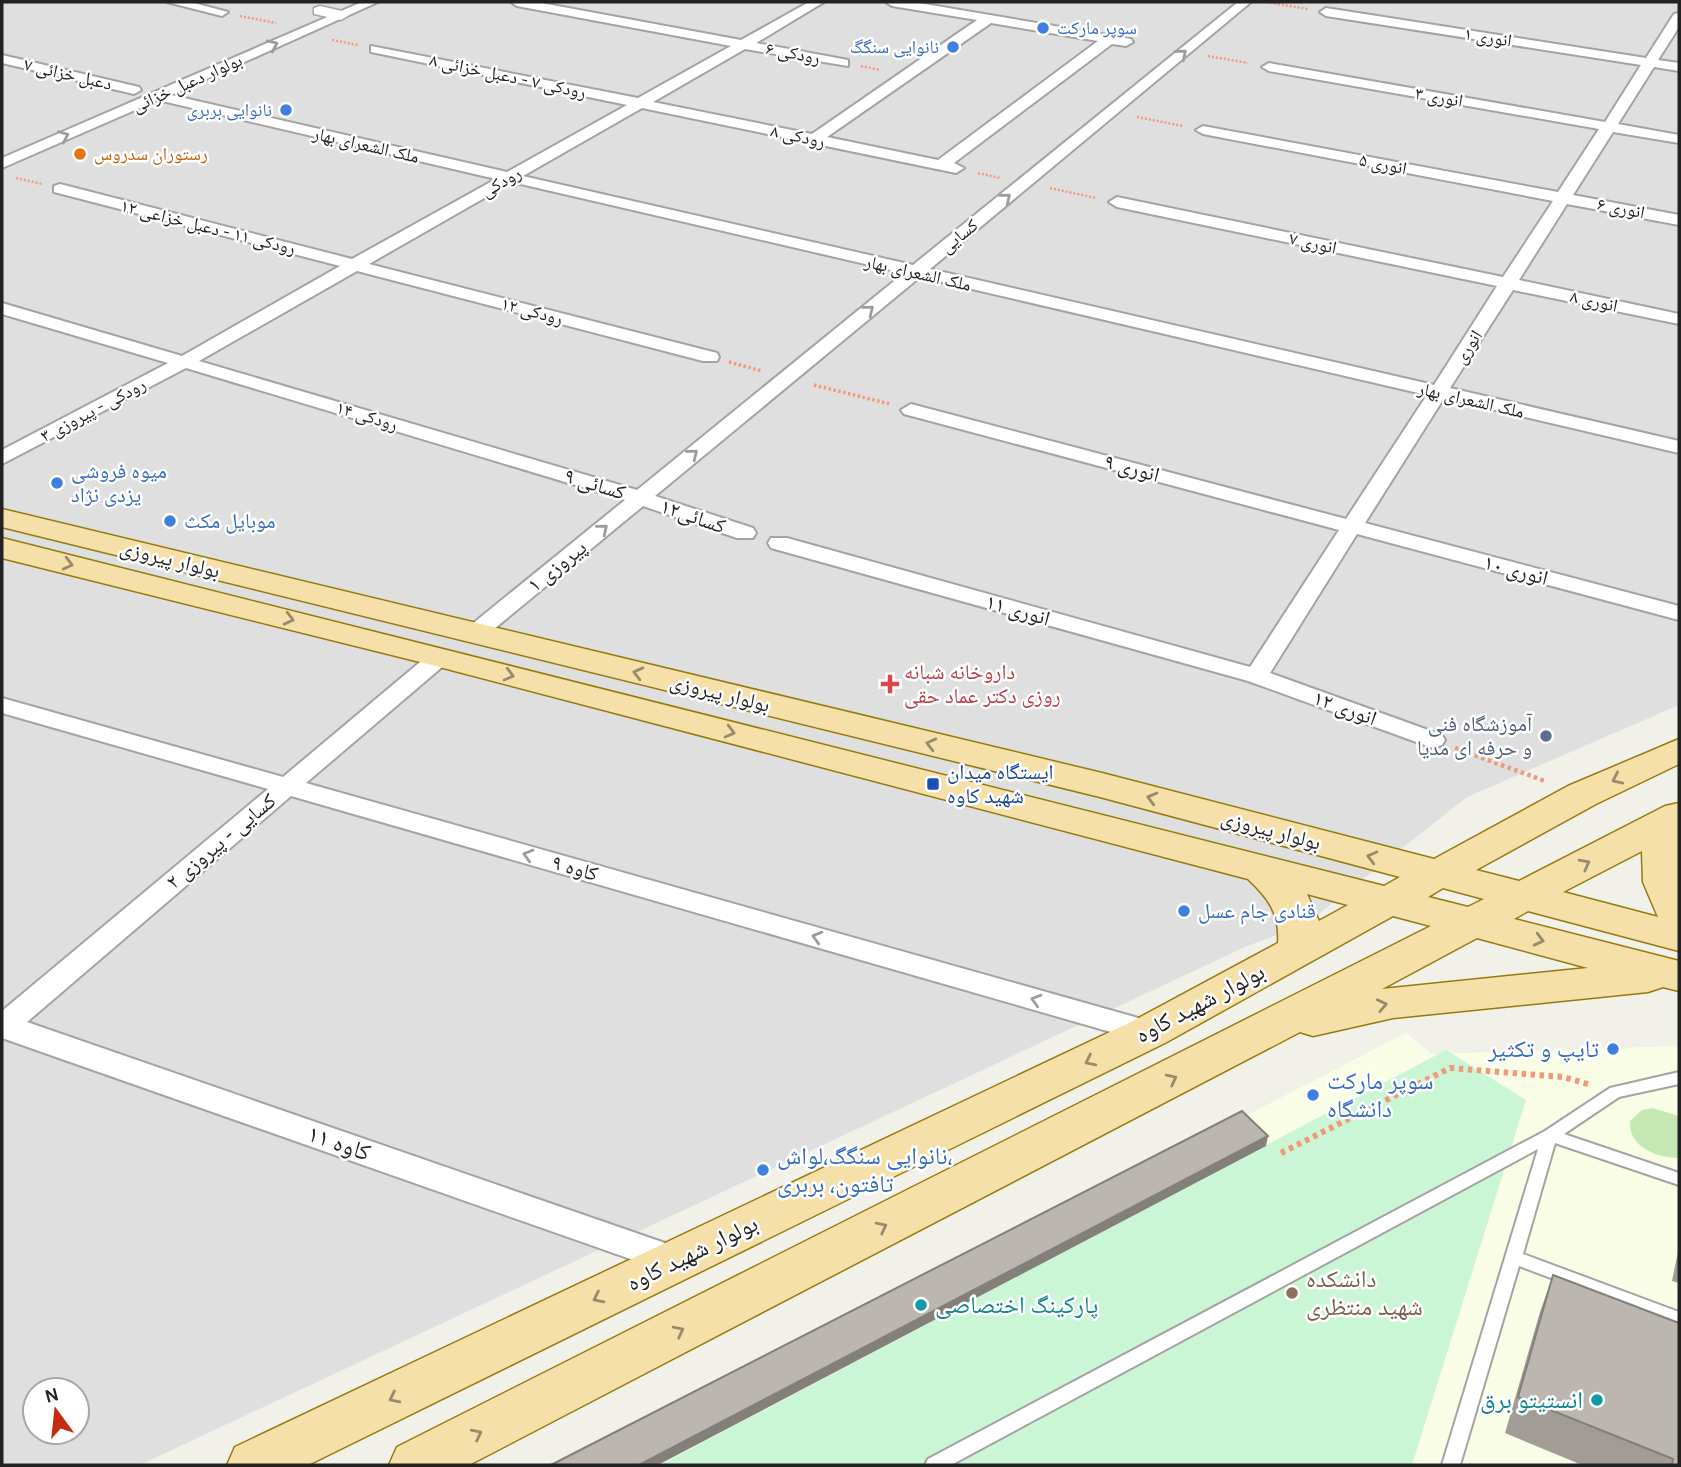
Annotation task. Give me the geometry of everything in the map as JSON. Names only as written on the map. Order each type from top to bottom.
[{"type":"main road","name":"بولوار پیروزی","points":[[2,519],[1102,785],[1524,896]]},
{"type":"main road","name":"بولوار پیروزی","points":[[2,548],[440,657],[1473,922]]},
{"type":"main road","points":[[1438,874],[1582,795],[1679,750]]},
{"type":"main road","points":[[416,1465],[1268,1030],[1673,818]]},
{"type":"main road","points":[[1673,818],[1659,848],[1661,877],[1679,917]]},
{"type":"main road","points":[[1262,869],[1286,891],[1296,908],[1301,925],[1298,950]]},
{"type":"main road","name":"بولوار شهید کاوه","points":[[254,1465],[1149,1032],[1438,874]]},
{"type":"main road","points":[[1524,896],[1677,962]]},
{"type":"main road","points":[[1473,922],[1677,962]]},
{"type":"main road","points":[[1268,1030],[1393,1002],[1677,962]]},
{"type":"street","points":[[173,2],[222,12]]},
{"type":"street","name":"بولوار دعبل خزائی","points":[[2,163],[300,33],[341,9],[372,2]]},
{"type":"street","name":"رودکی ۶","points":[[517,2],[843,62]]},
{"type":"street","name":"رودکی","points":[[184,362],[818,2]]},
{"type":"street","points":[[892,2],[1126,42]]},
{"type":"street","name":"کسایی","points":[[641,498],[1245,2]]},
{"type":"street","points":[[320,11],[341,9]]},
{"type":"street","name":"بولوار دعبل خزائی","points":[[2,146],[320,11]]},
{"type":"street","name":"انوری ۱","points":[[1326,12],[1679,67]]},
{"type":"street","name":"انوری","points":[[1256,676],[1679,17]]},
{"type":"street","points":[[815,139],[989,18]]},
{"type":"street","name":"رودکی ۸","points":[[639,103],[949,167],[1110,39]]},
{"type":"street","name":"رودکی ۷ - دعبل خزائی ۸","points":[[376,49],[639,103]]},
{"type":"street","name":"دعبل خزائی ۷","points":[[2,59],[134,90]]},
{"type":"street","name":"انوری ۳","points":[[1269,67],[1679,138]]},
{"type":"street","name":"ملک الشعرای بهار","points":[[158,96],[1679,447]]},
{"type":"street","name":"انوری ۵","points":[[1203,130],[1564,197]]},
{"type":"street","name":"رودکی ۱۱ - دعبل خزاعی ۱۲","points":[[60,189],[355,265]]},
{"type":"street","name":"انوری ۶","points":[[1564,197],[1679,219]]},
{"type":"street","name":"انوری ۷","points":[[1117,202],[1508,284]]},
{"type":"street","name":"رودکی ۱۲","points":[[355,265],[710,357]]},
{"type":"street","name":"انوری ۸","points":[[1508,284],[1679,318]]},
{"type":"street","name":"رودکی ۱۴","points":[[2,308],[550,471]]},
{"type":"street","name":"رودکی - پیروزی ۳","points":[[2,458],[184,362]]},
{"type":"street","name":"انوری ۹","points":[[911,410],[1353,527]]},
{"type":"street","name":"کسائی ۹","points":[[550,471],[641,498]]},
{"type":"street","name":"کسائی۱۲","points":[[641,498],[745,533]]},
{"type":"street","name":"پیروزی ۱","points":[[474,634],[641,498]]},
{"type":"street","name":"انوری ۱۰","points":[[1353,527],[1679,613]]},
{"type":"street","name":"انوری ۱۱","points":[[779,543],[1256,676]]},
{"type":"street","name":"کسایی - پیروزی ۲","points":[[2,1025],[440,657]]},
{"type":"street","name":"انوری ۱۲","points":[[1256,676],[1433,740]]},
{"type":"street","name":"کاوه ۹","points":[[2,705],[1149,1032]]},
{"type":"street","name":"کاوه ۱۱","points":[[2,1025],[676,1261]]},
{"type":"lane","points":[[934,1465],[1550,1135],[1615,1092],[1679,1078]]},
{"type":"lane","points":[[1550,1135],[1679,1180]]},
{"type":"lane","points":[[1451,1465],[1550,1135]]},
{"type":"lane","points":[[1513,1257],[1679,1319]]},
{"type":"path","points":[[1266,2],[1326,12]]},
{"type":"path","points":[[222,12],[287,25]]},
{"type":"path","points":[[300,33],[376,49]]},
{"type":"path","points":[[1112,111],[1203,130]]},
{"type":"path","points":[[13,177],[60,189]]},
{"type":"path","points":[[1433,740],[1582,795]]},
{"type":"path","points":[[1280,1153],[1450,1068],[1563,1077],[1615,1092]]},
{"type":"shaded area","points":[[2,2],[1679,2],[1679,705],[1467,797],[1306,924],[1245,947],[140,1465],[2,1465]]},
{"type":"shaded area","name":"دانشکده شهید منتظری","points":[[1406,1033],[1432,1054],[1679,1046],[1679,1465],[571,1465]]},
{"type":"green space","points":[[1446,1050],[1526,1100],[1412,1465],[660,1465]]},
{"type":"green space","points":[[1652,1108],[1679,1116],[1679,1158],[1653,1153],[1634,1138],[1630,1121],[1642,1110]]},
{"type":"building","name":"پارکینگ اختصاصی","points":[[1242,1111],[1268,1136],[639,1465],[551,1465]]},
{"type":"building","name":"انستیتو برق","points":[[1553,1275],[1679,1323],[1679,1465],[1672,1465],[1673,1459],[1518,1397]]},
{"type":"place","name":"سوپر مارکت","points":[[1043,28]]},
{"type":"place","name":"نانوایی سنگگ","points":[[953,47]]},
{"type":"place","name":"نانوایی بربری","points":[[286,110]]},
{"type":"place","name":"رستوران سدروس","points":[[80,154]]},
{"type":"place","name":"میوه فروشی یزدی نژاد","points":[[57,483]]},
{"type":"place","name":"موبایل مکث","points":[[170,521]]},
{"type":"place","name":"داروخانه شبانه روزی دکتر عماد حقی","points":[[890,684]]},
{"type":"place","name":"آموزشگاه فنی و حرفه ای مدیا","points":[[1546,736]]},
{"type":"place","name":"ایستگاه میدان شهید کاوه","points":[[933,784]]},
{"type":"place","name":"قنادی جام عسل","points":[[1184,911]]},
{"type":"place","name":"تایپ و تکثیر","points":[[1613,1049]]},
{"type":"place","name":"سوپر مارکت دانشگاه","points":[[1313,1095]]},
{"type":"place","name":"نانوایی سنگگ،لواش، تافتون، بربری","points":[[763,1170]]},
{"type":"place","name":"دانشکده شهید منتظری","points":[[1292,1293]]},
{"type":"place","name":"پارکینگ اختصاصی","points":[[921,1305]]},
{"type":"place","name":"انستیتو برق","points":[[1597,1400]]}]
